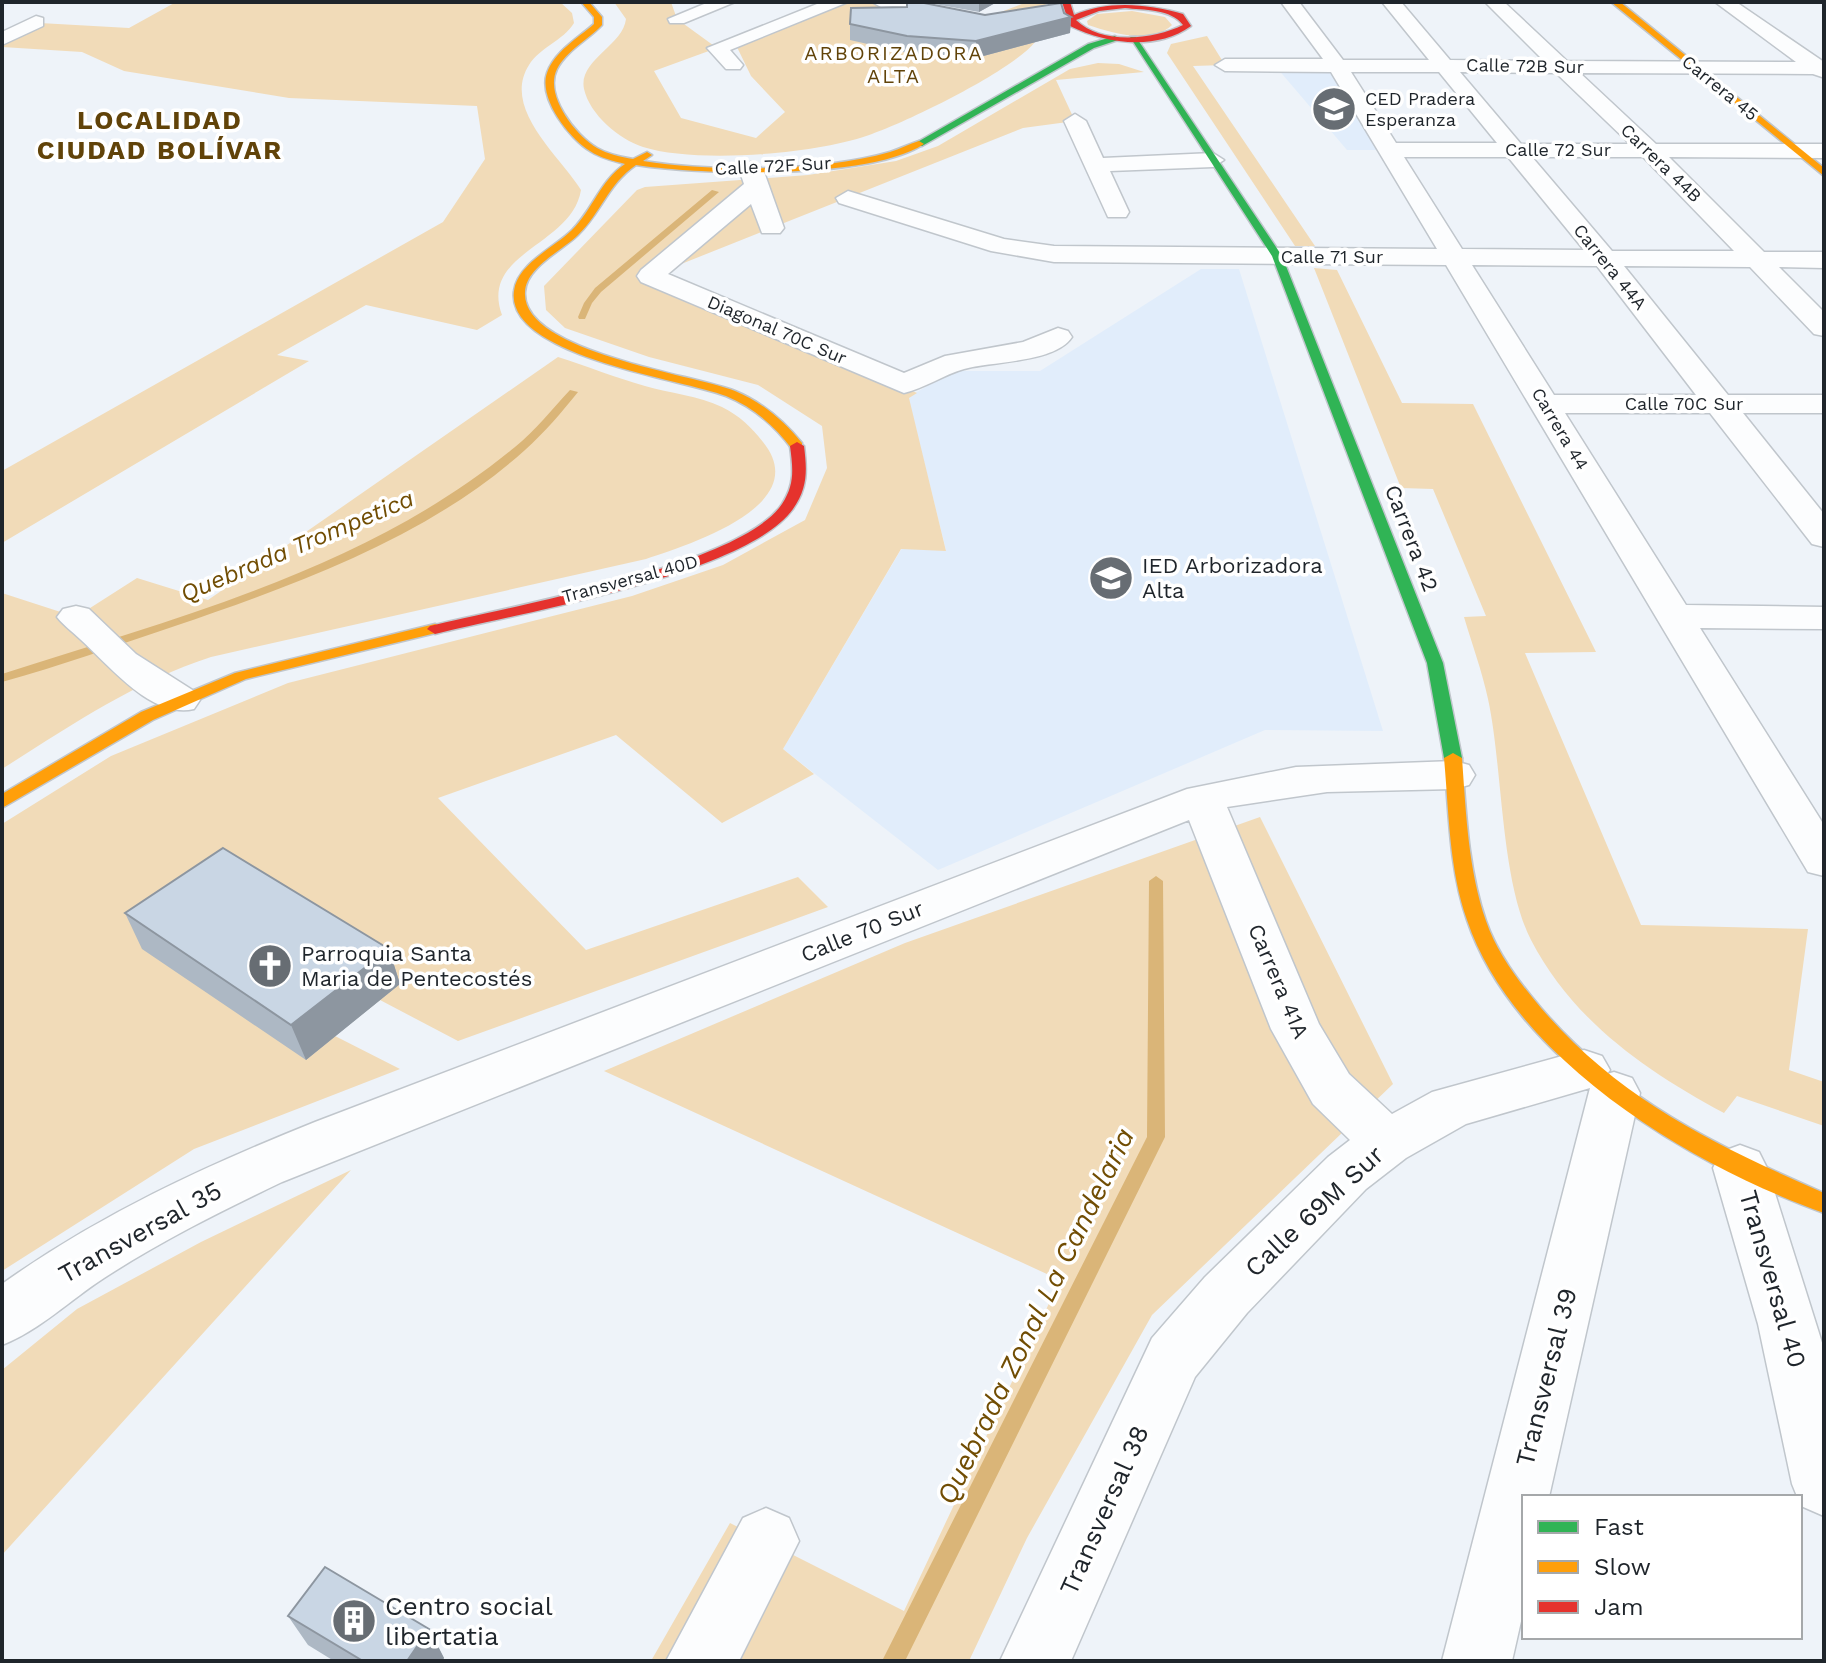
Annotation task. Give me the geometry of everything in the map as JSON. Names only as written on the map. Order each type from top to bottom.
[{"type":"street","name":"Calle 72F Sur","points":[[585,2],[598,17],[598,25],[559,60],[550,75],[550,89],[577,138],[600,153],[754,178],[913,147],[1063,62],[1124,39]]},
{"type":"street","points":[[677,19],[726,2]]},
{"type":"street","points":[[733,65],[717,48],[839,2]]},
{"type":"street","points":[[881,2],[976,21]]},
{"type":"street","points":[[1070,13],[1088,33],[1124,39],[1171,35],[1187,26],[1186,21],[1170,12],[1110,2]]},
{"type":"street","name":"Carrera 44","points":[[1290,2],[1336,64],[1824,861]]},
{"type":"street","name":"Carrera 44A","points":[[1391,2],[1604,258],[1824,537]]},
{"type":"street","name":"Carrera 44B","points":[[1494,2],[1649,150],[1824,328]]},
{"type":"street","name":"Carrera 45","points":[[1615,2],[1824,173]]},
{"type":"street","points":[[1724,2],[1822,70]]},
{"type":"street","points":[[1045,9],[1070,13],[1139,7]]},
{"type":"street","name":"Calle 72F Sur","points":[[582,111],[594,135],[640,159],[767,160],[829,154],[880,143],[909,131],[1042,57],[1070,13]]},
{"type":"street","points":[[2,39],[36,22]]},
{"type":"street","points":[[591,56],[615,34]]},
{"type":"street","name":"Carrera 42","points":[[1124,39],[1150,65],[1277,256],[1435,663],[1445,701],[1465,878],[1477,922],[1516,996],[1599,1081]]},
{"type":"street","points":[[1063,62],[1107,59]]},
{"type":"street","points":[[1129,61],[1150,65]]},
{"type":"street","name":"Calle 72B Sur","points":[[1225,65],[1822,70]]},
{"type":"street","points":[[1075,121],[1117,212]]},
{"type":"street","name":"Calle 72 Sur","points":[[1389,150],[1824,151]]},
{"type":"street","name":"Transversal 40D","points":[[2,802],[180,700],[291,662],[666,573],[718,554],[758,534],[790,506],[803,476],[802,456],[786,427],[774,417],[718,391],[569,347],[536,330],[521,311],[518,295],[522,285],[591,215],[611,181],[640,159]]},
{"type":"street","points":[[1095,165],[1213,160]]},
{"type":"street","points":[[754,178],[771,228]]},
{"type":"street","name":"Diagonal 70C Sur","points":[[754,178],[650,276],[904,384],[955,362],[1030,349],[1058,337]]},
{"type":"street","name":"Calle 71 Sur","points":[[848,198],[979,240],[1030,251],[1824,260]]},
{"type":"street","name":"Calle 70C Sur","points":[[1545,404],[1824,404]]},
{"type":"street","points":[[1674,616],[1824,618]]},
{"type":"street","points":[[86,625],[122,662],[180,700]]},
{"type":"street","name":"Calle 70 Sur","points":[[285,1158],[1202,799],[1272,782],[1318,777],[1454,775]]},
{"type":"street","name":"Carrera 41A","points":[[1202,799],[1296,1029],[1331,1089],[1387,1142]]},
{"type":"street","points":[[1599,1081],[1693,1145],[1824,1203]]},
{"type":"street","name":"Calle 69M Sur","points":[[1173,1358],[1226,1295],[1347,1173],[1387,1142],[1451,1107],[1599,1081]]},
{"type":"street","name":"Transversal 39","points":[[1477,1661],[1599,1081]]},
{"type":"street","name":"Transversal 35","points":[[2,1318],[81,1259],[133,1229],[285,1158]]},
{"type":"street","name":"Transversal 40","points":[[1740,1168],[1769,1247],[1804,1385],[1824,1484]]},
{"type":"street","name":"Transversal 38","points":[[1035,1661],[1173,1358]]},
{"type":"street","points":[[701,1661],[766,1541]]},
{"type":"shaded area","points":[[176,2],[560,2],[572,13],[574,23],[529,65],[522,82],[522,98],[537,132],[581,190],[574,209],[562,224],[503,277],[498,294],[502,315],[477,330],[366,305],[277,355],[309,361],[2,543],[2,471],[443,222],[485,159],[477,106],[289,98],[124,71],[82,52],[2,47],[2,42],[40,23],[129,28]]},
{"type":"shaded area","points":[[614,2],[671,2],[677,19],[717,48],[654,71],[681,118],[756,138],[785,112],[751,76],[736,45],[850,2],[902,2],[985,18],[1027,2],[1045,2],[1048,14],[1035,42],[1005,67],[959,94],[889,128],[821,147],[725,156],[666,152],[643,147],[615,132],[592,108],[584,89],[584,79],[594,61],[623,29],[626,19]]},
{"type":"shaded area","points":[[1132,11],[1165,17],[1172,25],[1154,35],[1132,36],[1088,25],[1087,21],[1097,14]]},
{"type":"shaded area","points":[[1207,36],[1225,65],[1193,66],[1315,246],[1295,246],[1167,53],[1171,44]]},
{"type":"shaded area","points":[[1098,63],[1119,64],[1144,72],[1056,80],[1075,121],[1023,128],[651,276],[917,393],[909,398],[946,551],[901,549],[783,749],[814,774],[722,823],[616,735],[438,798],[586,950],[798,877],[828,907],[458,1041],[380,1000],[335,1036],[400,1069],[194,1149],[2,1271],[2,824],[111,756],[288,683],[632,596],[723,565],[805,520],[827,468],[822,426],[758,385],[649,357],[565,328],[546,310],[544,286],[637,190],[808,175],[896,161],[938,146],[1070,69]]},
{"type":"shaded area","name":"CED Pradera Esperanza","points":[[1333,67],[1377,150],[1347,150],[1277,68]]},
{"type":"shaded area","points":[[1314,268],[1337,270],[1402,403],[1473,404],[1596,652],[1525,653],[1641,925],[1808,929],[1789,1070],[1824,1082],[1824,1126],[1737,1096],[1724,1113],[1695,1097],[1614,1041],[1568,995],[1548,969],[1531,940],[1513,886],[1488,699],[1464,617],[1486,616],[1433,489],[1401,488]]},
{"type":"shaded area","name":"IED Arborizadora Alta","points":[[1201,269],[1239,269],[1383,731],[1265,730],[938,870],[783,749],[902,548],[946,550],[908,397],[954,371],[1040,371]]},
{"type":"shaded area","points":[[558,357],[634,383],[704,400],[728,410],[745,422],[763,442],[775,465],[772,485],[760,503],[739,519],[715,533],[646,559],[211,657],[183,667],[103,706],[2,769],[2,593],[76,617],[137,578],[208,600]]},
{"type":"shaded area","points":[[1260,817],[1393,1084],[1152,1315],[1027,1538],[969,1661],[651,1661],[730,1523],[904,1611],[1060,1280],[604,1071],[905,943]]},
{"type":"shaded area","points":[[351,1170],[2,1555],[2,1370],[77,1309],[201,1242]]},
{"type":"building","points":[[907,2],[985,15],[1061,3],[1064,13],[1071,17],[976,41],[907,36],[850,24],[851,8],[907,7]]},
{"type":"building","name":"Parroquia Santa Maria de Pentecostés","points":[[223,848],[389,949],[291,1025],[125,913]]},
{"type":"building","points":[[325,1567],[429,1629],[407,1661],[363,1661],[288,1616]]},
{"type":"waterway","name":"Quebrada Trompetica","points":[[582,317],[598,290],[715,192]]},
{"type":"waterway","name":"Quebrada Trompetica","points":[[2,678],[231,603],[311,572],[388,536],[459,495],[522,447],[573,392]]},
{"type":"waterway","name":"Quebrada Zonal La Candelaria","points":[[893,1661],[1156,1137],[1156,881]]},
{"type":"traffic: fast","points":[[919,144],[1091,46],[1115,38]]},
{"type":"traffic: fast","points":[[1133,39],[1277,256],[1435,663],[1453,758]]},
{"type":"traffic: slow","points":[[585,2],[598,17],[598,25],[560,59],[549,83],[553,99],[569,125],[581,140],[598,152],[625,161],[663,167],[759,170],[854,162],[892,154],[919,144]]},
{"type":"traffic: slow","points":[[1615,2],[1824,173]]},
{"type":"traffic: slow","points":[[647,155],[612,179],[579,228],[528,274],[519,291],[522,312],[540,330],[569,346],[604,359],[731,394],[768,416],[797,446]]},
{"type":"traffic: slow","points":[[2,802],[147,716],[241,676],[435,629]]},
{"type":"traffic: slow","points":[[1453,758],[1470,901],[1486,943],[1525,1003],[1557,1040],[1625,1100],[1699,1145],[1824,1203]]},
{"type":"traffic: jam","points":[[1066,2],[1073,24],[1115,38],[1160,37],[1187,26],[1180,16],[1125,6],[1098,9],[1072,19]]},
{"type":"traffic: jam","points":[[435,629],[638,580],[722,552],[759,532],[787,508],[801,480],[797,446]]},
{"type":"place","name":"CED Pradera Esperanza","points":[[1334,109]]},
{"type":"place","name":"IED Arborizadora Alta","points":[[1111,578]]},
{"type":"place","name":"Parroquia Santa Maria de Pentecostés","points":[[270,966]]},
{"type":"place","name":"Centro social libertatia","points":[[354,1621]]},
{"type":"district","name":"ARBORIZADORA ALTA","points":[[894,64]]},
{"type":"district","name":"LOCALIDAD CIUDAD BOLÍVAR","points":[[160,135]]}]
